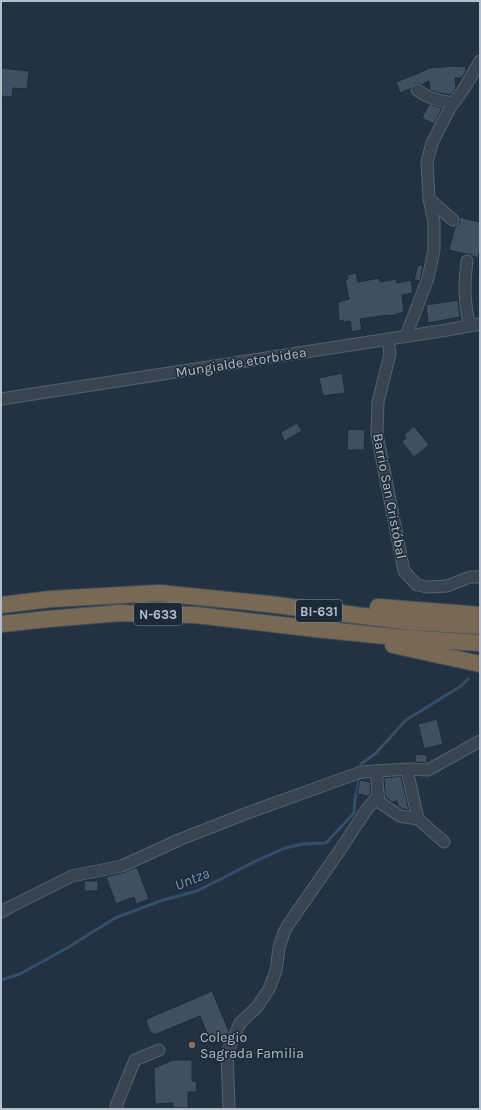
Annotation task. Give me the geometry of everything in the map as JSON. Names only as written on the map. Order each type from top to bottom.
[{"type":"highway","name":"N-633","points":[[1,605],[51,599],[235,590],[392,609],[480,615]]},
{"type":"highway","name":"BI-631","points":[[159,593],[268,604],[411,622],[480,626]]},
{"type":"highway","name":"N-633","points":[[1,624],[120,614],[196,614],[316,629]]},
{"type":"highway","name":"BI-631","points":[[316,629],[406,638],[480,643]]},
{"type":"highway","points":[[316,629],[480,664]]},
{"type":"street","points":[[406,336],[428,278],[434,250],[434,222],[429,199],[427,162],[432,142],[453,104],[480,61]]},
{"type":"street","points":[[417,90],[431,99],[453,104]]},
{"type":"street","points":[[429,199],[453,220]]},
{"type":"street","points":[[467,261],[464,287],[467,313],[475,325]]},
{"type":"street","name":"Mungialde etorbidea","points":[[1,399],[475,325]]},
{"type":"street","name":"Barrio San Cristóbal","points":[[388,339],[390,354],[378,402],[377,434],[404,571],[417,584],[427,588],[447,586],[470,577],[480,576]]},
{"type":"street","points":[[1,912],[72,876],[122,866],[181,839],[250,812],[361,772],[428,770],[480,741]]},
{"type":"street","points":[[407,770],[418,819]]},
{"type":"street","points":[[376,771],[378,802],[400,816],[418,819],[444,842]]},
{"type":"street","points":[[229,1109],[227,1053],[240,1023],[257,1007],[269,990],[276,971],[279,948],[284,932],[290,922],[338,854],[367,809],[378,796]]},
{"type":"street","points":[[118,1109],[116,1106],[135,1060],[158,1050]]},
{"type":"building","points":[[455,66],[466,67],[466,71],[462,78],[455,78],[456,88],[451,95],[430,90],[429,81],[421,85],[418,83],[414,84],[410,89],[400,93],[396,82],[429,68]]},
{"type":"building","points":[[1,68],[29,71],[27,89],[13,88],[12,97],[1,96]]},
{"type":"building","points":[[429,104],[442,108],[434,124],[422,118]]},
{"type":"building","points":[[459,217],[480,222],[480,249],[478,258],[449,250],[455,227],[460,222]]},
{"type":"building","points":[[418,265],[423,266],[420,281],[414,280]]},
{"type":"building","points":[[356,273],[358,282],[379,278],[380,282],[396,279],[397,283],[411,280],[413,293],[402,295],[404,312],[396,315],[360,319],[362,330],[352,332],[350,321],[339,321],[338,302],[349,299],[345,279],[348,279],[347,275]]},
{"type":"building","points":[[458,300],[460,317],[428,323],[426,305]]},
{"type":"building","points":[[342,373],[345,393],[323,396],[319,378]]},
{"type":"building","points":[[297,423],[302,431],[284,441],[281,432]]},
{"type":"building","points":[[414,426],[429,445],[414,457],[402,442],[406,438],[404,435]]},
{"type":"building","points":[[348,429],[365,430],[364,450],[347,450]]},
{"type":"building","points":[[437,719],[443,744],[424,749],[418,724]]},
{"type":"building","points":[[416,754],[427,755],[427,763],[415,762]]},
{"type":"building","points":[[401,776],[409,810],[398,806],[397,801],[392,802],[386,798],[385,794],[384,778]]},
{"type":"building","points":[[360,780],[370,782],[371,793],[369,796],[357,794]]},
{"type":"building","points":[[137,867],[149,899],[136,904],[134,897],[116,904],[106,877]]},
{"type":"building","points":[[84,881],[98,881],[98,891],[84,891]]},
{"type":"building","points":[[212,991],[229,1031],[228,1034],[210,1041],[200,1016],[154,1035],[153,1033],[151,1034],[146,1022],[147,1019]]},
{"type":"building","points":[[173,1060],[192,1060],[192,1081],[196,1081],[197,1092],[188,1092],[188,1108],[173,1108],[173,1103],[155,1104],[154,1068]]},
{"type":"waterway","name":"Untza","points":[[361,764],[376,753],[406,720],[461,686],[468,679]]},
{"type":"waterway","name":"Untza","points":[[1,980],[20,974],[67,948],[115,918],[163,900],[197,891],[285,848],[303,844],[326,843],[354,813],[360,777]]},
{"type":"place","name":"Colegio Sagrada Familia","points":[[192,1045]]}]
